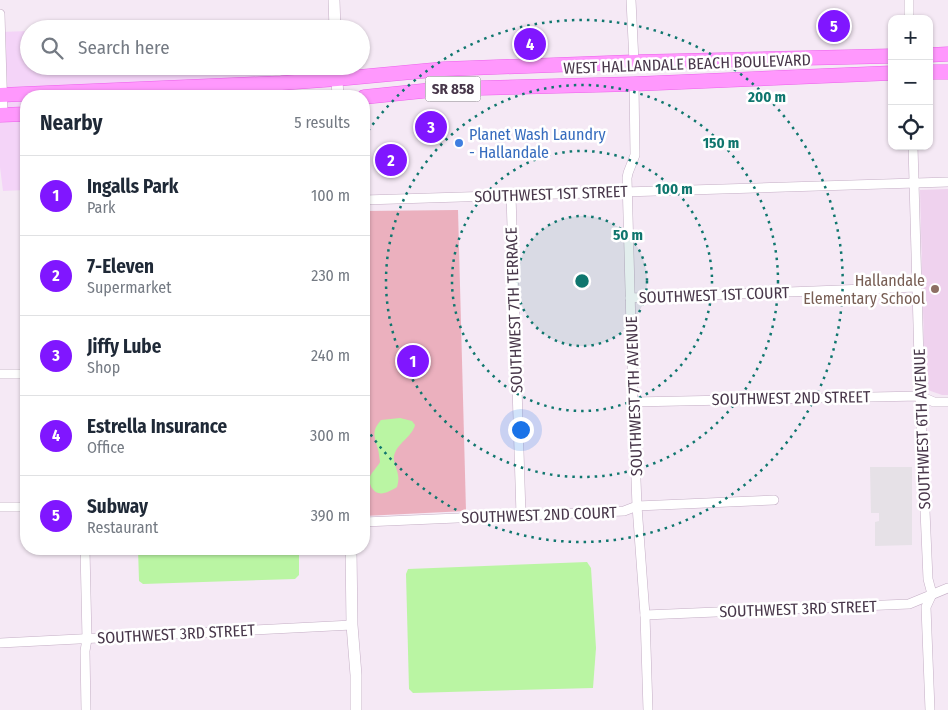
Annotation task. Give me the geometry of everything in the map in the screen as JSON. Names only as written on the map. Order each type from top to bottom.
[{"type":"main road","points":[[933,55],[948,54]]},
{"type":"main road","name":"WEST HALLANDALE BEACH BOULEVARD","points":[[370,72],[634,62],[888,56]]},
{"type":"main road","points":[[634,84],[638,77],[645,72],[672,61]]},
{"type":"main road","points":[[601,85],[622,75],[631,68],[634,62]]},
{"type":"main road","points":[[933,72],[948,72]]},
{"type":"main road","name":"WEST HALLANDALE BEACH BOULEVARD","points":[[370,96],[442,89],[888,74]]},
{"type":"main road","name":"WEST HALLANDALE BEACH BOULEVARD","points":[[175,90],[319,75]]},
{"type":"main road","points":[[212,90],[218,86]]},
{"type":"main road","name":"WEST HALLANDALE BEACH BOULEVARD","points":[[1,95],[20,95]]},
{"type":"main road","points":[[1,115],[20,114]]},
{"type":"street","points":[[334,0],[335,20]]},
{"type":"street","points":[[632,0],[634,62]]},
{"type":"street","points":[[908,0],[909,15]]},
{"type":"street","points":[[0,14],[1,115]]},
{"type":"street","points":[[337,75],[338,90]]},
{"type":"street","name":"SOUTHWEST 7TH AVENUE","points":[[634,84],[635,155],[628,173],[630,298],[637,506],[645,615],[648,710]]},
{"type":"street","name":"SOUTHWEST 6TH AVENUE","points":[[913,150],[920,396],[928,579],[932,594],[926,607],[930,710]]},
{"type":"street","name":"SOUTHWEST 1ST STREET","points":[[370,200],[948,182]]},
{"type":"street","name":"SOUTHWEST 7TH TERRACE","points":[[511,195],[521,515]]},
{"type":"street","name":"SOUTHWEST 1ST COURT","points":[[630,298],[917,287]]},
{"type":"street","points":[[0,374],[20,374]]},
{"type":"street","name":"SOUTHWEST 2ND STREET","points":[[633,402],[920,396],[934,402],[948,402]]},
{"type":"street","name":"SOUTHWEST 2ND COURT","points":[[370,522],[624,511],[637,506],[774,500]]},
{"type":"street","points":[[0,508],[20,507]]},
{"type":"street","points":[[85,555],[88,639],[85,651],[86,710]]},
{"type":"street","points":[[351,555],[356,710]]},
{"type":"street","name":"SOUTHWEST 3RD STREET","points":[[645,615],[909,604],[948,588]]},
{"type":"street","name":"SOUTHWEST 3RD STREET","points":[[0,643],[352,626]]},
{"type":"shaded area","points":[[20,31],[20,75],[271,75],[272,90],[20,90],[20,190],[3,191],[0,167],[0,32]]},
{"type":"shaded area","name":"Hallandale Elementary School","points":[[948,189],[948,395],[942,395],[925,389],[920,190]]},
{"type":"shaded area","points":[[458,210],[466,511],[370,516],[370,211]]},
{"type":"shaded area","points":[[400,418],[412,421],[415,425],[411,433],[398,447],[394,456],[398,476],[397,487],[387,492],[377,493],[372,487],[370,478],[380,462],[375,430],[381,420]]},
{"type":"shaded area","points":[[870,467],[912,467],[912,545],[875,546],[875,522],[879,521],[879,513],[871,513]]},
{"type":"shaded area","points":[[138,555],[299,555],[299,575],[295,579],[143,584],[139,581]]},
{"type":"shaded area","points":[[587,562],[591,568],[596,648],[593,688],[413,693],[409,689],[406,574],[408,569]]},
{"type":"place","name":"Subway","points":[[834,26]]},
{"type":"place","name":"Estrella Insurance","points":[[530,44]]},
{"type":"place","name":"Jiffy Lube","points":[[431,127]]},
{"type":"place","name":"Planet Wash Laundry - Hallandale","points":[[459,143]]},
{"type":"place","name":"7-Eleven","points":[[391,160]]},
{"type":"place","name":"Hallandale Elementary School","points":[[935,289]]},
{"type":"place","name":"Ingalls Park","points":[[413,361]]}]
